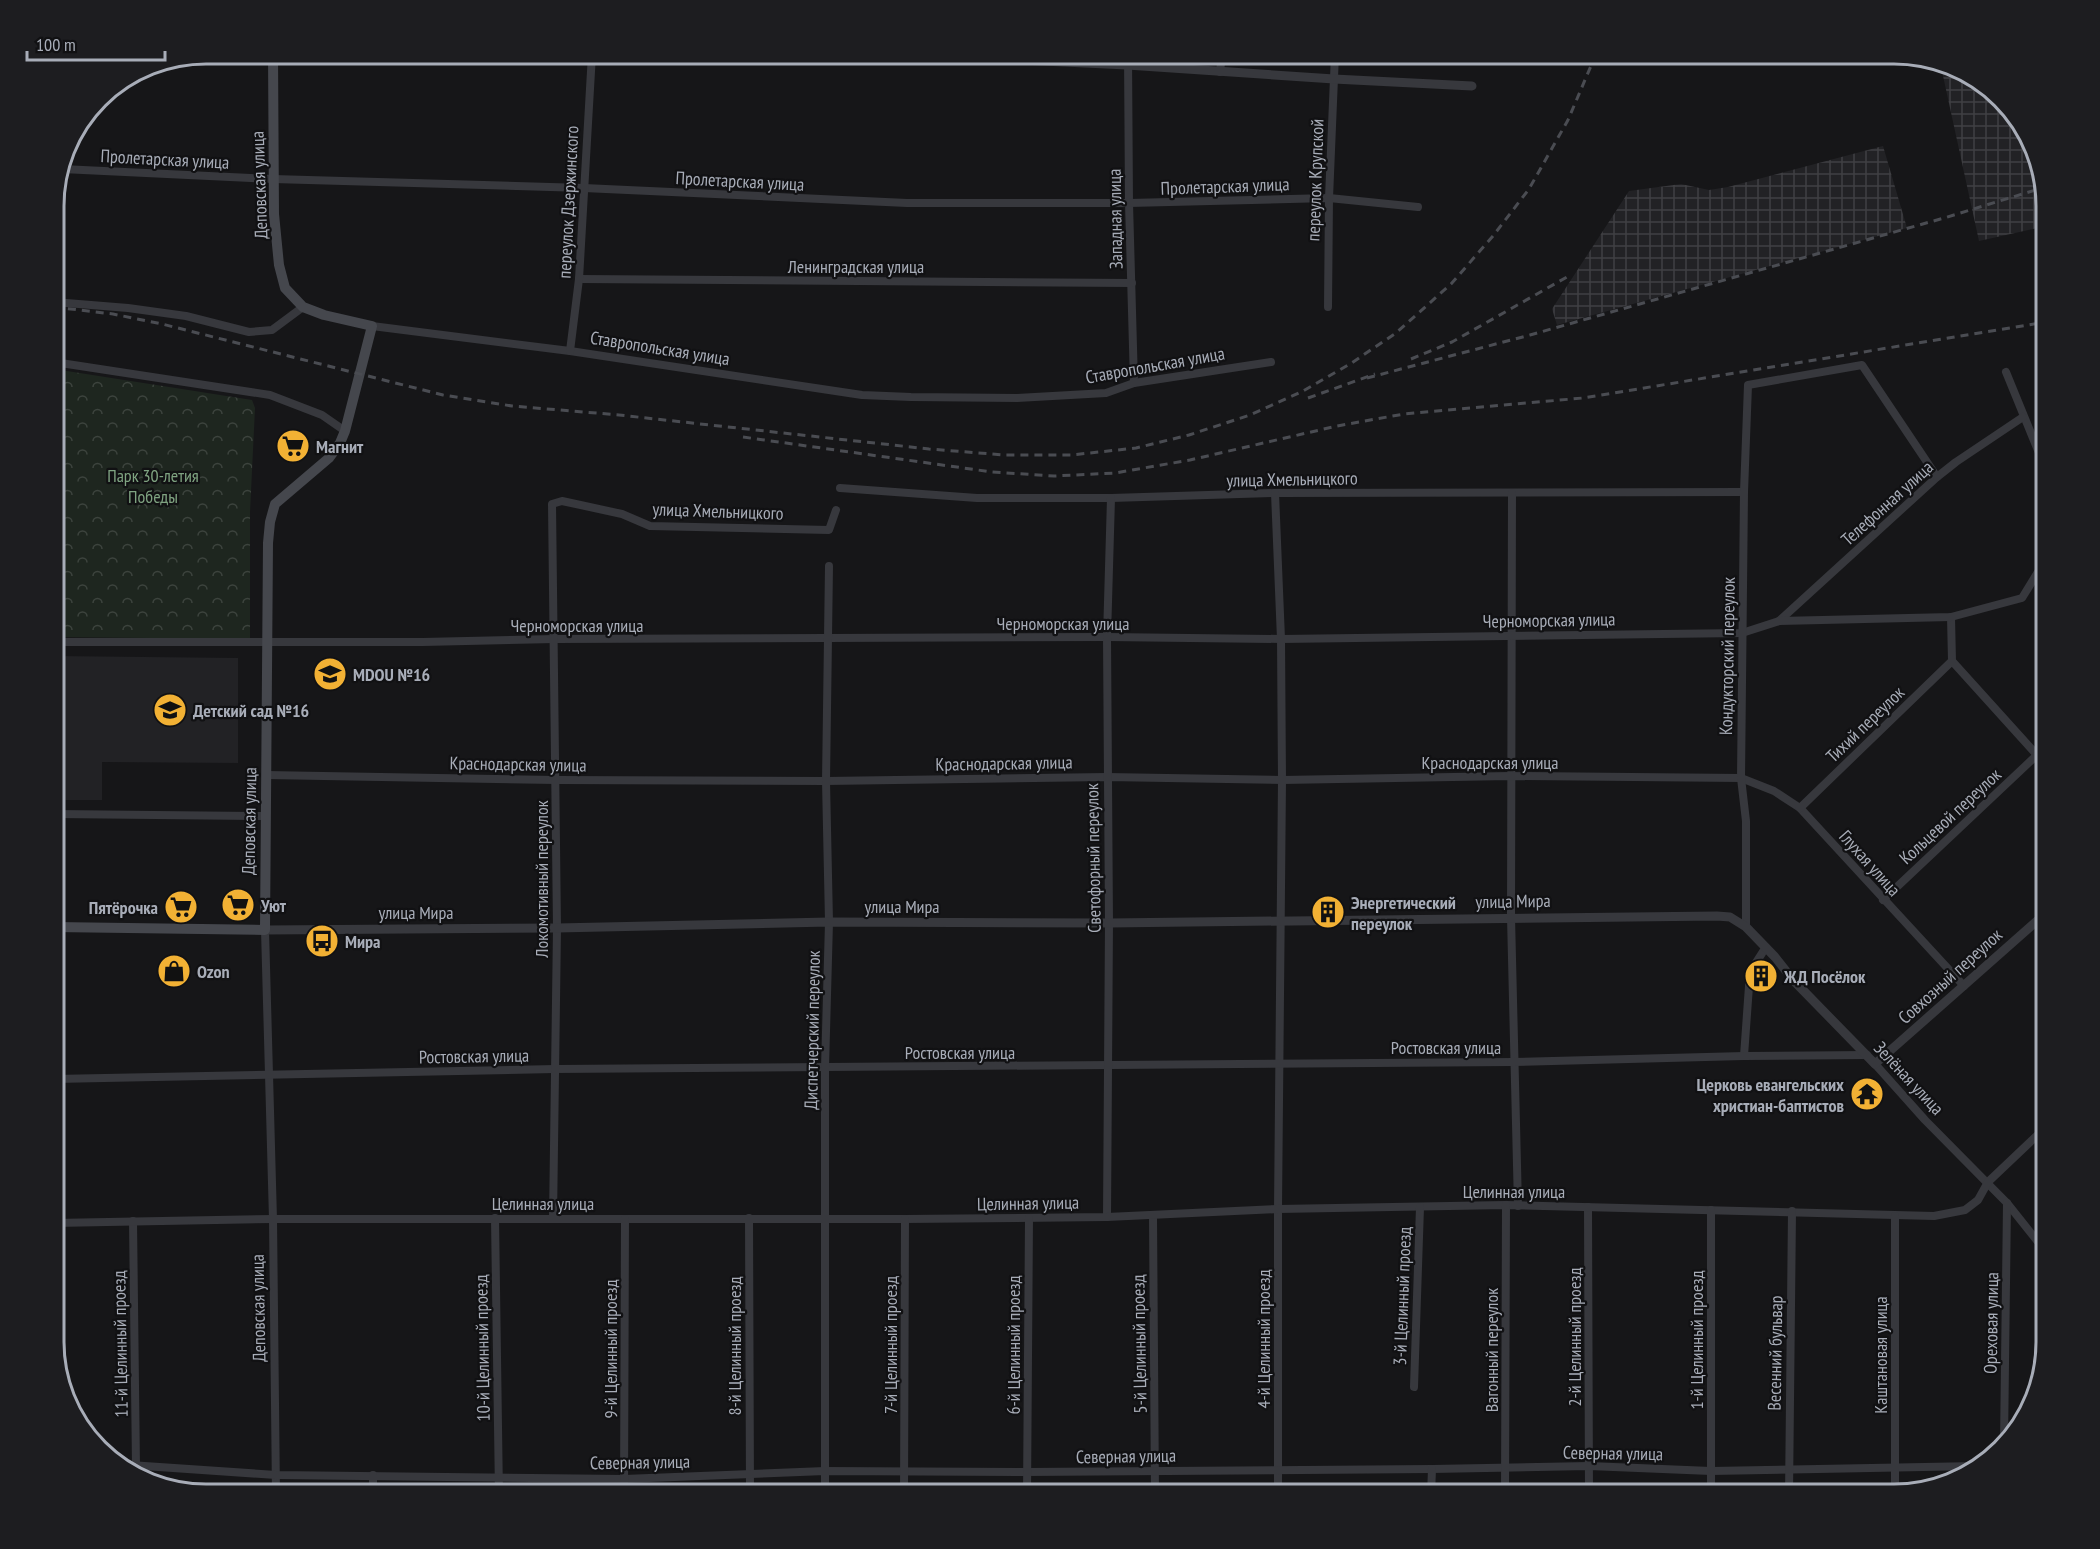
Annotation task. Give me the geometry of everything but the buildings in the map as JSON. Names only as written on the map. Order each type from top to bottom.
[{"type":"main road","name":"Деповская улица","points":[[273,64],[273,179],[279,265],[285,288],[303,307]]},
{"type":"main road","name":"Ставропольская улица","points":[[303,307],[324,315],[372,326]]},
{"type":"main road","name":"Деповская улица","points":[[265,930],[268,543],[274,504],[328,458],[340,443],[372,326]]},
{"type":"main road","name":"улица Мира","points":[[65,927],[265,930]]},
{"type":"street","name":"переулок Дзержинского","points":[[570,351],[579,279],[591,64]]},
{"type":"street","points":[[1107,64],[1472,86]]},
{"type":"street","points":[[1220,64],[1220,72]]},
{"type":"street","name":"переулок Крупской","points":[[1328,307],[1329,198],[1335,64]]},
{"type":"street","name":"Западная улица","points":[[1128,65],[1134,383]]},
{"type":"street","name":"Пролетарская улица","points":[[69,169],[273,179],[584,188],[907,203],[1129,203],[1329,198],[1418,207]]},
{"type":"street","name":"Ленинградская улица","points":[[579,279],[1132,283]]},
{"type":"street","points":[[65,303],[186,316],[249,332],[273,330],[303,307]]},
{"type":"street","name":"Ставропольская улица","points":[[372,326],[570,351],[862,395],[906,397],[1017,398],[1106,393],[1134,383],[1271,362]]},
{"type":"street","points":[[65,364],[270,395],[322,415],[345,430]]},
{"type":"street","name":"Кондукторский переулок","points":[[1746,927],[1746,821],[1741,778],[1744,492],[1748,385],[1862,365],[1937,477]]},
{"type":"street","points":[[2006,372],[2036,447]]},
{"type":"street","name":"Телефонная улица","points":[[1779,621],[1937,477],[2023,417]]},
{"type":"street","name":"улица Хмельницкого","points":[[840,488],[977,498],[1111,498],[1275,493],[1744,492]]},
{"type":"street","points":[[1275,493],[1281,639],[1278,1209]]},
{"type":"street","points":[[1512,493],[1511,917],[1518,1206]]},
{"type":"street","name":"Светофорный переулок","points":[[1107,1217],[1109,923],[1107,638],[1111,498]]},
{"type":"street","name":"улица Хмельницкого","points":[[552,504],[562,501],[622,513],[650,526],[805,530],[829,530],[837,510]]},
{"type":"street","name":"Локомотивный переулок","points":[[552,504],[557,928],[554,1219]]},
{"type":"street","name":"Диспетчерский переулок","points":[[825,1484],[825,1068],[829,922],[826,781],[829,566]]},
{"type":"street","name":"Черноморская улица","points":[[65,642],[1281,639],[1742,633],[1779,621],[1951,617],[2022,598],[2036,575]]},
{"type":"street","points":[[1951,617],[1952,661],[2036,754]]},
{"type":"street","name":"Тихий переулок","points":[[1800,808],[1952,661]]},
{"type":"street","name":"Кольцевой переулок","points":[[1883,900],[2036,756]]},
{"type":"street","name":"Краснодарская улица","points":[[266,775],[555,780],[826,781],[1107,777],[1281,780],[1510,776],[1741,778]]},
{"type":"street","name":"Глухая улица","points":[[1741,778],[1774,791],[1800,808],[1964,986]]},
{"type":"street","points":[[65,814],[266,816]]},
{"type":"street","name":"улица Мира","points":[[265,930],[557,928],[829,922],[1279,922],[1511,917],[1717,916],[1730,917],[1746,927]]},
{"type":"street","name":"Совхозный переулок","points":[[1875,1064],[2036,922]]},
{"type":"street","name":"Зелёная улица","points":[[1746,927],[1925,1120],[1988,1182],[2036,1239]]},
{"type":"street","name":"Деповская улица","points":[[265,930],[273,1219],[276,1484]]},
{"type":"street","points":[[1744,1056],[1750,972],[1766,947]]},
{"type":"street","name":"Ростовская улица","points":[[65,1078],[555,1069],[1513,1062],[1867,1055]]},
{"type":"street","name":"Целинная улица","points":[[65,1223],[273,1219],[1029,1218],[1153,1216],[1278,1209],[1506,1205],[1934,1216],[1965,1210],[1978,1200],[1988,1182],[2036,1136]]},
{"type":"street","name":"Ореховая улица","points":[[2004,1431],[2007,1203]]},
{"type":"street","name":"Вагонный переулок","points":[[1505,1484],[1506,1205]]},
{"type":"street","name":"3-й Целинный проезд","points":[[1414,1387],[1420,1206]]},
{"type":"street","name":"2-й Целинный проезд","points":[[1588,1207],[1589,1484]]},
{"type":"street","name":"4-й Целинный проезд","points":[[1278,1209],[1278,1484]]},
{"type":"street","name":"1-й Целинный проезд","points":[[1711,1210],[1711,1484]]},
{"type":"street","name":"Весенний бульвар","points":[[1789,1484],[1792,1211]]},
{"type":"street","name":"5-й Целинный проезд","points":[[1153,1216],[1155,1484]]},
{"type":"street","name":"Каштановая улица","points":[[1895,1216],[1895,1484]]},
{"type":"street","name":"10-й Целинный проезд","points":[[495,1218],[499,1484]]},
{"type":"street","name":"8-й Целинный проезд","points":[[748,1218],[750,1484]]},
{"type":"street","name":"6-й Целинный проезд","points":[[1027,1484],[1029,1218]]},
{"type":"street","name":"9-й Целинный проезд","points":[[624,1484],[625,1219]]},
{"type":"street","name":"7-й Целинный проезд","points":[[904,1484],[905,1219]]},
{"type":"street","name":"11-й Целинный проезд","points":[[133,1221],[136,1465]]},
{"type":"street","name":"Северная улица","points":[[139,1467],[276,1475],[624,1479],[825,1471],[1432,1470],[1589,1466],[1711,1471],[1962,1466]]},
{"type":"street","points":[[1431,1484],[1432,1470]]},
{"type":"street","points":[[373,1475],[373,1484]]},
{"type":"shaded area","points":[[1942,73],[1972,88],[2000,113],[2021,144],[2033,179],[2036,228],[1979,241]]},
{"type":"shaded area","points":[[1883,146],[1907,228],[1557,325],[1552,309],[1629,191],[1681,184],[1709,190],[1728,187]]},
{"type":"shaded area","name":"Детский сад №16","points":[[65,656],[238,658],[238,763],[102,762],[102,800],[65,800]]},
{"type":"green space","name":"Парк 30-летия Победы","points":[[65,371],[252,400],[255,408],[250,512],[250,639],[65,637]]},
{"type":"railway","points":[[65,308],[113,314],[162,324],[443,395],[512,406],[1004,455],[1071,455],[1136,448],[1189,435],[1250,415],[1303,391],[1350,364],[1396,333],[1451,284],[1493,236],[1529,189],[1568,120],[1592,64]]},
{"type":"railway","points":[[1367,378],[1530,335],[2034,190]]},
{"type":"railway","points":[[1411,359],[1452,342],[1567,277]]},
{"type":"railway","points":[[743,437],[992,472],[1054,476],[1115,473],[1190,460],[1337,426],[1404,414],[1583,398],[2036,324]]},
{"type":"railway","points":[[1308,398],[1375,374]]},
{"type":"place","name":"Магнит","points":[[293,446]]},
{"type":"place","name":"MDOU №16","points":[[330,674]]},
{"type":"place","name":"Детский сад №16","points":[[170,710]]},
{"type":"place","name":"Уют","points":[[238,905]]},
{"type":"place","name":"Пятёрочка","points":[[181,907]]},
{"type":"place","name":"Энергетический переулок","points":[[1328,912]]},
{"type":"place","name":"Мира","points":[[322,941]]},
{"type":"place","name":"Ozon","points":[[174,971]]},
{"type":"place","name":"ЖД Посёлок","points":[[1761,976]]},
{"type":"place","name":"Церковь евангельских христиан-баптистов","points":[[1867,1094]]}]
